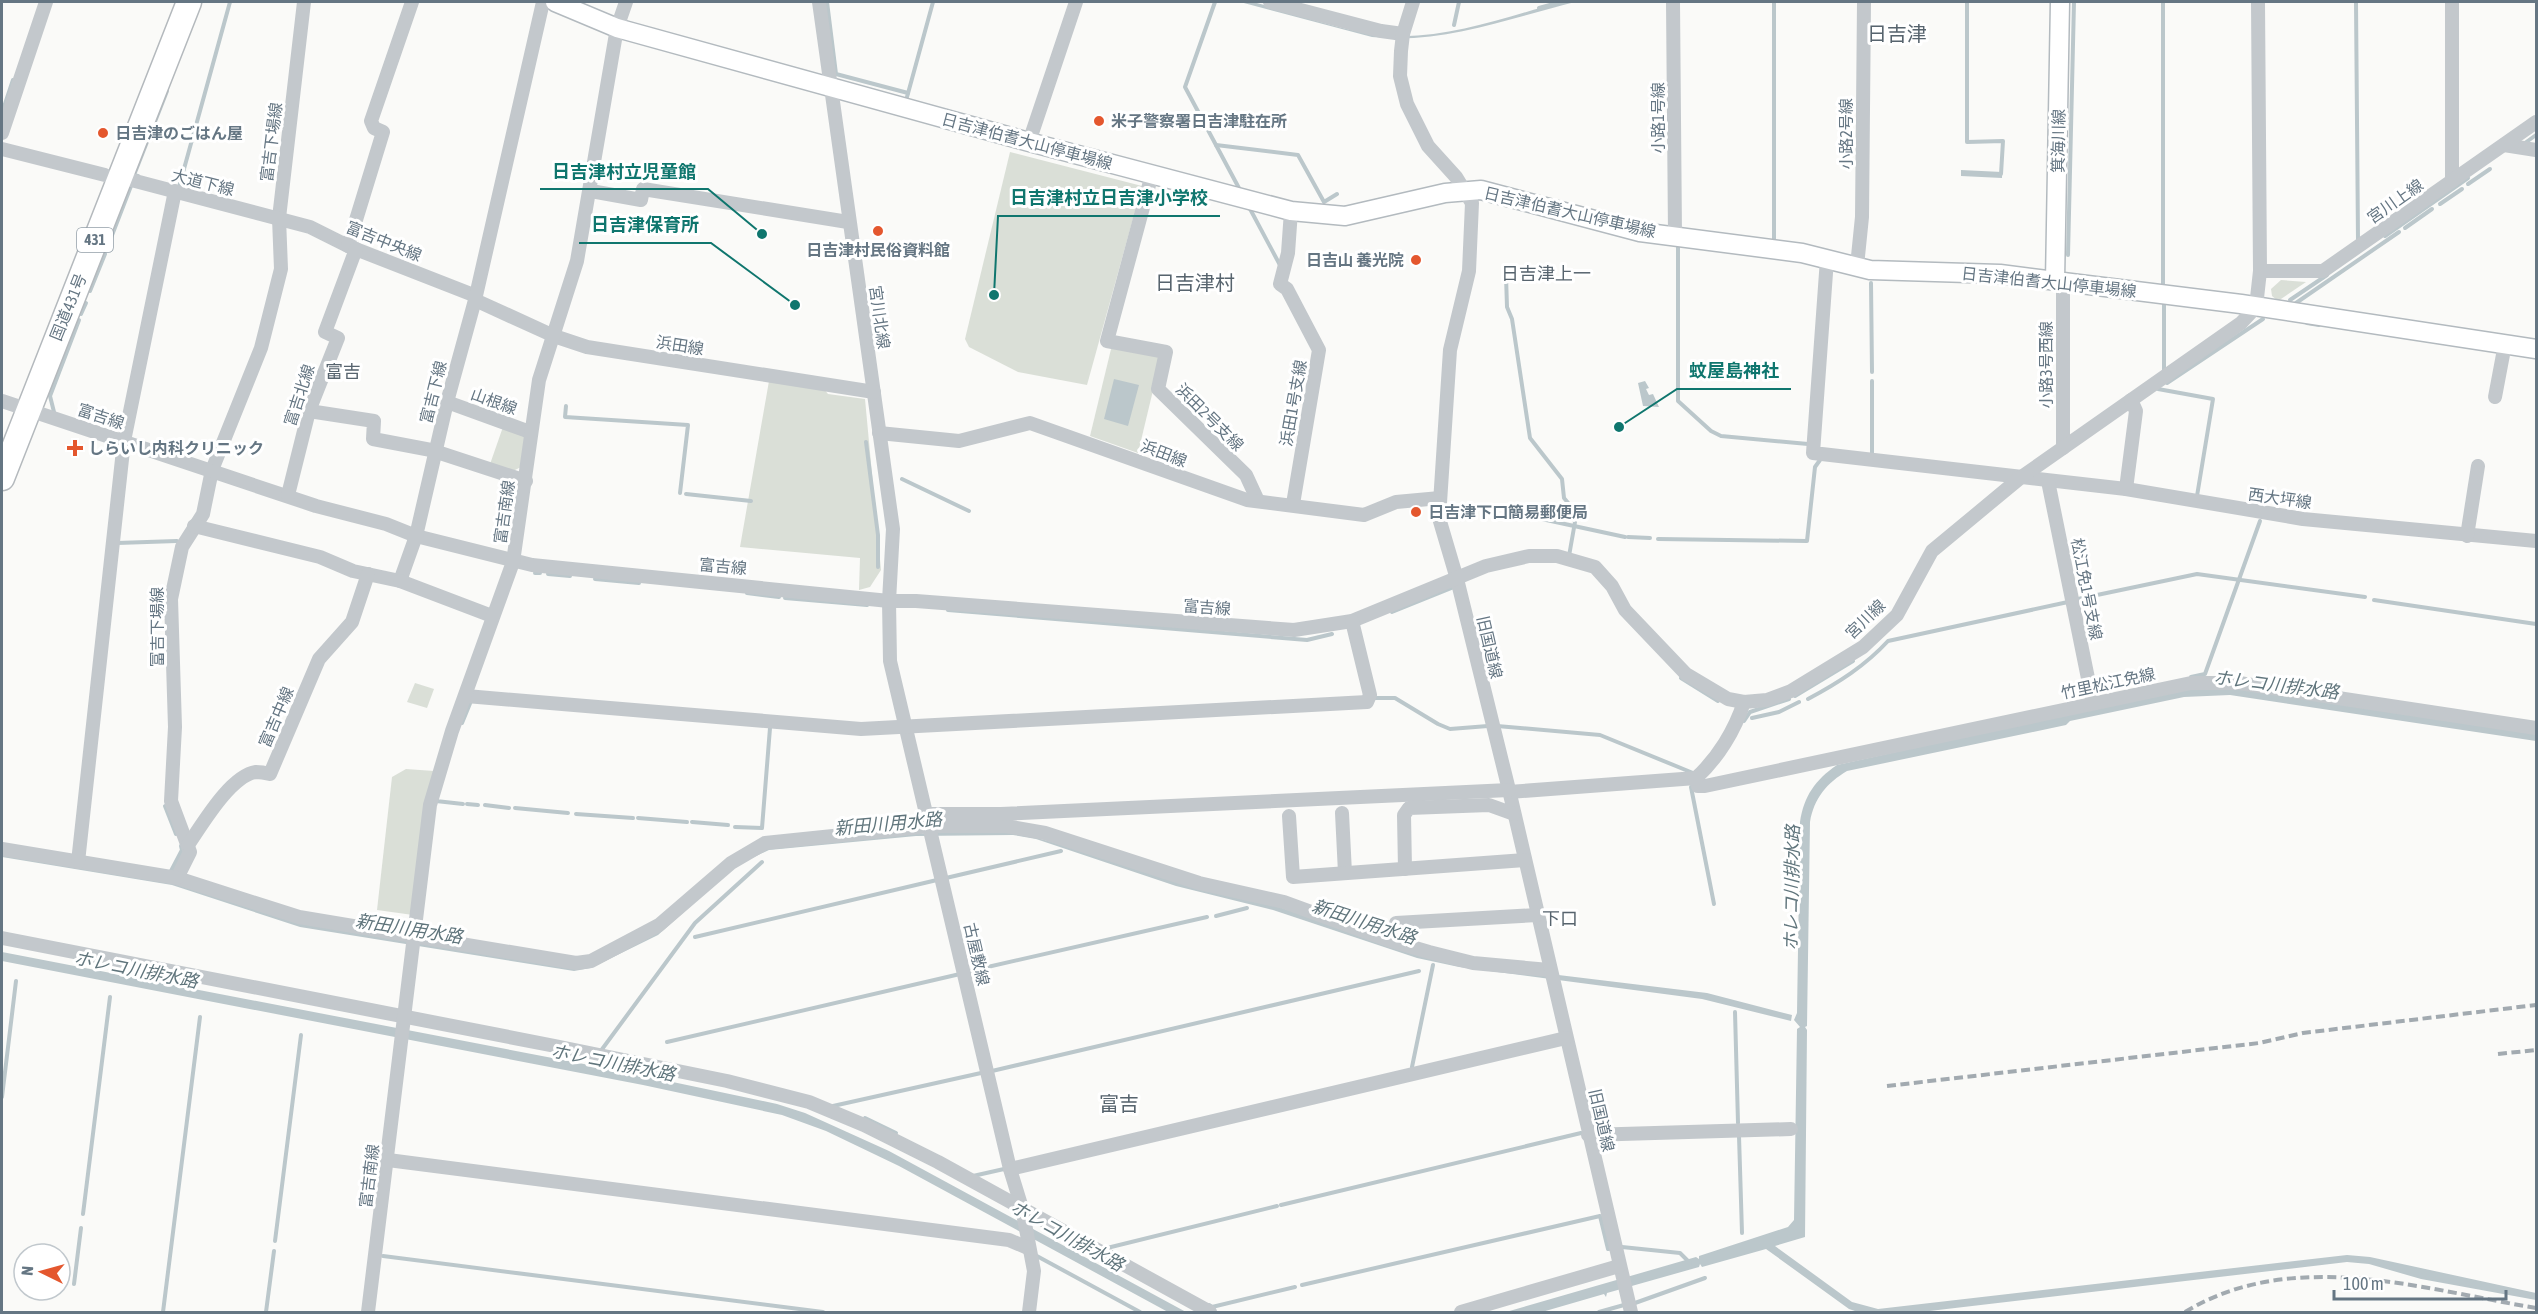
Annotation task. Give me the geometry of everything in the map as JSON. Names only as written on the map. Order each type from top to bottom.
[{"type":"highway","name":"国道431号","points":[[112,176],[173,2]]},
{"type":"highway","name":"国道431号","points":[[2,440],[112,176],[189,2]]},
{"type":"highway","name":"国道431号","points":[[2,478],[15,406]]},
{"type":"main road","name":"日吉津伯耆大山停車場線","points":[[555,2],[617,28],[1029,142],[1291,211],[1346,216],[1464,190],[1481,190],[1640,232],[1675,235],[1827,259],[1870,270],[2000,274],[2256,307],[2536,349]]},
{"type":"main road","name":"箕海川線","points":[[2059,281],[2060,2]]},
{"type":"street","points":[[2,133],[46,2]]},
{"type":"street","name":"富吉下場線","points":[[188,845],[171,801],[175,727],[171,599],[182,547],[203,514],[212,470],[261,348],[281,269],[279,218],[304,2]]},
{"type":"street","name":"富吉北線","points":[[288,495],[309,411],[338,338],[325,332],[352,248],[383,132],[374,128],[371,122],[411,2]]},
{"type":"street","name":"富吉下線","points":[[400,581],[416,536],[447,402],[475,298],[543,2]]},
{"type":"street","name":"富吉南線","points":[[368,1312],[430,805],[452,731],[513,562],[539,380],[575,271],[591,191],[617,28],[626,2]]},
{"type":"street","name":"宮川北線","points":[[819,2],[848,222],[893,529],[890,601]]},
{"type":"street","points":[[1029,142],[1076,2]]},
{"type":"street","points":[[1270,2],[1381,31],[1402,34]]},
{"type":"street","name":"旧国道線","points":[[1413,2],[1402,34],[1400,76],[1407,104],[1428,146],[1472,203],[1469,271],[1450,350],[1439,518],[1458,579],[1526,860],[1549,970],[1631,1312]]},
{"type":"street","name":"小路1号線","points":[[1673,2],[1675,235]]},
{"type":"street","name":"小路2号線","points":[[1857,266],[1862,217],[1864,2]]},
{"type":"street","points":[[2256,307],[2260,271],[2258,2]]},
{"type":"street","points":[[2452,2],[2452,181]]},
{"type":"street","name":"宮川上線","points":[[2260,271],[2323,271],[2536,122]]},
{"type":"street","points":[[2504,145],[2536,150]]},
{"type":"street","name":"大道下線","points":[[2,149],[279,218]]},
{"type":"street","name":"浜田2号支線","points":[[1152,174],[1107,341],[1166,352],[1158,389],[1246,476],[1258,501]]},
{"type":"street","points":[[591,191],[641,200],[642,189],[848,222]]},
{"type":"street","points":[[78,862],[124,441],[175,192]]},
{"type":"street","name":"浜田1号支線","points":[[1291,211],[1288,253],[1281,284],[1287,289],[1319,350],[1293,504]]},
{"type":"street","name":"富吉中央線","points":[[279,218],[310,227],[352,248],[475,298],[554,336]]},
{"type":"street","name":"西大坪線","points":[[1827,259],[1813,453],[2126,489],[2303,519],[2536,541]]},
{"type":"street","name":"小路3号西線","points":[[2059,281],[2064,448]]},
{"type":"street","name":"宮川線","points":[[1458,579],[1486,566],[1528,556],[1557,556],[1595,567],[1612,586],[1625,610],[1686,674],[1728,699],[1744,702],[1767,700],[1791,691],[1863,647],[1896,615],[1932,551],[2020,477],[2241,323],[2256,307]]},
{"type":"street","name":"浜田線","points":[[554,336],[587,347],[874,392]]},
{"type":"street","points":[[2495,397],[2505,344]]},
{"type":"street","points":[[2126,489],[2136,411],[2131,400]]},
{"type":"street","name":"山根線","points":[[447,402],[530,432]]},
{"type":"street","name":"富吉線","points":[[15,406],[288,495],[407,531],[416,536],[513,562],[890,601],[916,601],[1294,630],[1352,621],[1458,579]]},
{"type":"street","points":[[309,411],[374,421],[373,439],[436,452],[526,481]]},
{"type":"street","name":"浜田線","points":[[879,433],[959,441],[1022,423],[1039,424],[1219,491],[1258,501],[1364,515],[1396,502],[1440,498]]},
{"type":"street","points":[[2467,536],[2478,466]]},
{"type":"street","name":"松江免1号支線","points":[[2049,481],[2093,703]]},
{"type":"street","points":[[194,526],[320,557],[368,574],[400,581],[492,616]]},
{"type":"street","name":"富吉中線","points":[[188,845],[217,804],[238,782],[254,772],[270,774],[319,659],[352,622],[368,574]]},
{"type":"street","name":"古屋敷線","points":[[890,601],[890,661],[1022,1212],[1034,1271],[1029,1312]]},
{"type":"street","points":[[466,696],[861,729],[1367,702],[1370,695],[1352,621]]},
{"type":"street","name":"竹里松江免線","points":[[1696,778],[1698,786],[1705,786],[2093,703],[2209,681],[2239,683],[2536,728]]},
{"type":"street","points":[[2,849],[177,878],[300,917],[576,963],[591,960],[659,925],[731,863],[765,843],[929,820],[1046,812],[1509,791],[1696,778],[1710,766],[1739,718],[1744,702]]},
{"type":"street","points":[[1405,869],[1404,815],[1409,808],[1489,805],[1514,814]]},
{"type":"street","points":[[1342,813],[1345,873]]},
{"type":"street","points":[[1289,816],[1293,877],[1526,860]]},
{"type":"street","points":[[929,820],[1006,826],[1045,833],[1198,883],[1284,902],[1388,940],[1429,952],[1473,963],[1549,970]]},
{"type":"street","points":[[177,878],[190,852],[188,845]]},
{"type":"street","points":[[1396,923],[1537,915]]},
{"type":"street","points":[[2,938],[402,1020],[716,1079],[809,1102],[864,1125],[1210,1312]]},
{"type":"street","points":[[1010,1169],[1566,1038]]},
{"type":"street","points":[[1588,1135],[1791,1129]]},
{"type":"street","points":[[388,1160],[1027,1244]]},
{"type":"street","points":[[1461,1312],[1621,1271]]},
{"type":"shaded area","points":[[1240,2],[1253,2],[1357,31],[1392,36],[1413,36],[1457,30],[1562,2],[1575,2],[1449,34],[1398,38],[1372,37]]},
{"type":"shaded area","points":[[1010,152],[1142,186],[1087,385],[1018,372],[969,347],[965,339]]},
{"type":"shaded area","points":[[1961,170],[2002,172],[2002,178],[1961,176]]},
{"type":"shaded area","points":[[2281,280],[2306,282],[2278,301],[2272,296],[2271,289]]},
{"type":"shaded area","points":[[1112,345],[1161,357],[1138,453],[1090,436]]},
{"type":"shaded area","points":[[1114,379],[1139,385],[1128,426],[1104,419]]},
{"type":"shaded area","points":[[769,381],[824,389],[828,394],[865,399],[881,570],[870,587],[859,590],[860,558],[740,547]]},
{"type":"shaded area","points":[[1645,381],[1649,388],[1646,389],[1649,395],[1653,394],[1659,407],[1643,406],[1638,383]]},
{"type":"shaded area","points":[[504,424],[526,434],[521,467],[511,472],[489,467]]},
{"type":"shaded area","points":[[415,683],[434,689],[427,708],[407,702]]},
{"type":"shaded area","points":[[2229,686],[2536,732],[2536,741],[2230,695],[2184,697],[2070,721],[2066,725],[1847,771],[1822,792],[1810,822],[1807,1026],[1805,1027],[1807,1030],[1805,1237],[1775,1246],[1852,1302],[1878,1309],[2347,1255],[2370,1257],[2536,1293],[2536,1300],[2421,1279],[2369,1264],[2347,1262],[1921,1312],[1858,1312],[1849,1309],[1766,1249],[1702,1267],[1700,1264],[1699,1267],[1607,1293],[1606,1297],[1604,1294],[1542,1312],[1506,1312],[1696,1257],[1699,1259],[1699,1256],[1788,1227],[1794,1220],[1797,1029],[1800,1027],[1794,1020],[1797,1013],[1800,822],[1808,796],[1829,771],[1837,765],[2186,688]]},
{"type":"shaded area","points":[[406,769],[434,771],[413,915],[377,910],[392,777]]},
{"type":"shaded area","points":[[1009,830],[1255,899],[1342,928],[1542,973],[1707,993],[1792,1015],[1791,1021],[1702,999],[1459,967],[1417,958],[1273,910],[1176,886],[1036,839],[1013,835],[916,836],[769,850],[737,865],[658,935],[591,968],[574,971],[300,927],[172,885],[2,857],[2,853],[172,881],[302,923],[574,967],[649,935],[735,862],[761,848],[861,836]]},
{"type":"shaded area","points":[[2,952],[589,1065],[599,1051],[602,1052],[592,1065],[777,1104],[805,1113],[889,1151],[1186,1312],[1168,1312],[899,1166],[826,1131],[782,1115],[643,1085],[2,961]]},
{"type":"waterway","points":[[179,187],[230,2]]},
{"type":"waterway","points":[[827,2],[836,74],[908,93]]},
{"type":"waterway","points":[[907,97],[933,2]]},
{"type":"waterway","points":[[1215,2],[1185,87],[1240,190]]},
{"type":"waterway","points":[[1454,25],[1459,2]]},
{"type":"waterway","points":[[1539,8],[1561,2]]},
{"type":"waterway","points":[[1774,2],[1774,242]]},
{"type":"waterway","points":[[1967,2],[1967,142],[2003,141],[2001,174],[1998,174]]},
{"type":"waterway","points":[[2068,255],[2074,2]]},
{"type":"waterway","points":[[2163,2],[2163,287]]},
{"type":"waterway","points":[[2356,2],[2358,241]]},
{"type":"waterway","points":[[2,113],[13,80]]},
{"type":"waterway","points":[[138,176],[134,175],[167,91]]},
{"type":"waterway","points":[[2525,143],[2536,135]]},
{"type":"waterway","points":[[1216,145],[1298,155],[1324,202],[1337,194]]},
{"type":"waterway","points":[[2468,184],[2490,169]]},
{"type":"waterway","points":[[2385,236],[2468,178]]},
{"type":"waterway","points":[[109,243],[131,186]]},
{"type":"waterway","points":[[2440,204],[2462,189]]},
{"type":"waterway","points":[[1249,207],[1281,267]]},
{"type":"waterway","points":[[2405,228],[2432,209]]},
{"type":"waterway","points":[[2296,303],[2399,232]]},
{"type":"waterway","points":[[1678,244],[1678,401],[1711,431],[1721,436],[1808,444]]},
{"type":"waterway","points":[[90,291],[105,254]]},
{"type":"waterway","points":[[2290,300],[2327,275]]},
{"type":"waterway","points":[[1506,276],[1507,307],[1512,319],[1530,438],[1562,479],[1564,498],[1569,504],[1575,522],[1569,556]]},
{"type":"waterway","points":[[1871,283],[1872,372]]},
{"type":"waterway","points":[[2164,301],[2164,371]]},
{"type":"waterway","points":[[81,314],[86,303]]},
{"type":"waterway","points":[[2167,383],[2263,319]]},
{"type":"waterway","points":[[54,412],[50,396],[79,320]]},
{"type":"waterway","points":[[2307,323],[2319,325]]},
{"type":"waterway","points":[[1872,381],[1872,454]]},
{"type":"waterway","points":[[2158,389],[2213,399],[2197,496]]},
{"type":"waterway","points":[[566,406],[565,417],[688,425],[680,493]]},
{"type":"waterway","points":[[866,442],[878,535],[878,567]]},
{"type":"waterway","points":[[1658,539],[1807,541],[1815,467],[1820,460]]},
{"type":"waterway","points":[[902,479],[969,511]]},
{"type":"waterway","points":[[686,494],[751,501]]},
{"type":"waterway","points":[[1514,516],[1537,518],[1625,537]]},
{"type":"waterway","name":"ホレコ川排水路","points":[[2191,677],[2205,674],[2260,521]]},
{"type":"waterway","points":[[1628,537],[1650,538]]},
{"type":"waterway","points":[[117,543],[177,541]]},
{"type":"waterway","points":[[535,573],[540,573]]},
{"type":"waterway","points":[[548,574],[570,576]]},
{"type":"waterway","points":[[2078,599],[2197,574],[2365,597]]},
{"type":"waterway","points":[[595,579],[639,583]]},
{"type":"waterway","points":[[1392,612],[1454,587]]},
{"type":"waterway","points":[[747,593],[779,597]]},
{"type":"waterway","points":[[785,598],[867,605]]},
{"type":"waterway","points":[[2374,600],[2536,624]]},
{"type":"waterway","points":[[1808,699],[1851,673],[1888,641],[2068,602]]},
{"type":"waterway","points":[[948,610],[1307,640],[1332,634]]},
{"type":"waterway","points":[[1795,696],[1853,661]]},
{"type":"waterway","points":[[1681,678],[1718,701]]},
{"type":"waterway","points":[[1373,698],[1395,698],[1450,729],[1488,726]]},
{"type":"waterway","points":[[1744,721],[1750,712],[1789,699]]},
{"type":"waterway","points":[[462,723],[471,701]]},
{"type":"waterway","points":[[1752,718],[1779,712],[1799,702]]},
{"type":"waterway","points":[[1497,726],[1600,735],[1693,773]]},
{"type":"waterway","points":[[735,827],[762,828],[770,728]]},
{"type":"waterway","points":[[1691,787],[1714,904]]},
{"type":"waterway","points":[[437,799],[436,801],[463,804]]},
{"type":"waterway","points":[[467,804],[478,805]]},
{"type":"waterway","points":[[485,805],[509,808]]},
{"type":"waterway","points":[[165,806],[176,834]]},
{"type":"waterway","points":[[515,808],[568,813]]},
{"type":"waterway","points":[[576,814],[633,818]]},
{"type":"waterway","points":[[638,818],[687,822]]},
{"type":"waterway","points":[[692,822],[728,825]]},
{"type":"waterway","points":[[171,871],[182,850],[181,846]]},
{"type":"waterway","points":[[946,878],[1061,851]]},
{"type":"waterway","name":"ホレコ川排水路","points":[[600,1052],[695,923],[762,862]]},
{"type":"waterway","points":[[695,937],[937,880]]},
{"type":"waterway","points":[[1216,916],[1247,908]]},
{"type":"waterway","points":[[970,971],[1207,917]]},
{"type":"waterway","points":[[1412,1067],[1433,965]]},
{"type":"waterway","points":[[992,1071],[1419,971]]},
{"type":"waterway","points":[[667,1042],[960,974]]},
{"type":"waterway","points":[[2,1097],[16,981]]},
{"type":"waterway","points":[[83,1214],[110,997]]},
{"type":"waterway","points":[[1735,1012],[1738,1123]]},
{"type":"waterway","points":[[163,1312],[200,1017]]},
{"type":"waterway","points":[[275,1241],[301,1035]]},
{"type":"waterway","points":[[833,1106],[981,1073]]},
{"type":"waterway","points":[[865,1118],[896,1133]]},
{"type":"waterway","points":[[1281,1205],[1581,1133]]},
{"type":"waterway","points":[[1739,1136],[1742,1233]]},
{"type":"waterway","points":[[973,1176],[1004,1169]]},
{"type":"waterway","name":"ホレコ川排水路","points":[[1103,1249],[1277,1206]]},
{"type":"waterway","points":[[1302,1285],[1600,1216],[1608,1249],[1622,1247],[1680,1253],[1690,1263]]},
{"type":"waterway","points":[[74,1284],[81,1228]]},
{"type":"waterway","points":[[266,1312],[274,1251]]},
{"type":"waterway","points":[[1035,1255],[1140,1312]]},
{"type":"waterway","points":[[383,1256],[823,1312]]},
{"type":"waterway","points":[[1635,1303],[1705,1278]]},
{"type":"waterway","points":[[1209,1305],[1212,1307],[1295,1287]]},
{"type":"waterway","points":[[1599,1312],[1624,1305]]},
{"type":"railway","points":[[1887,1086],[2259,1043],[2303,1033],[2536,1005]]},
{"type":"railway","points":[[2498,1054],[2536,1050]]},
{"type":"railway","points":[[2185,1312],[2226,1292],[2269,1281],[2313,1277],[2358,1278],[2403,1284],[2536,1308]]},
{"type":"place","name":"米子警察署日吉津駐在所","points":[[1099,121]]},
{"type":"place","name":"日吉津のごはん屋","points":[[103,133]]},
{"type":"place","name":"日吉津村民俗資料館","points":[[878,231]]},
{"type":"place","name":"日吉津村立児童館","points":[[762,234]]},
{"type":"place","name":"日吉山 養光院","points":[[1416,260]]},
{"type":"place","name":"日吉津村立日吉津小学校","points":[[994,295]]},
{"type":"place","name":"日吉津保育所","points":[[795,305]]},
{"type":"place","name":"蚊屋島神社","points":[[1619,427]]},
{"type":"place","name":"しらいし内科クリニック","points":[[75,448]]},
{"type":"place","name":"日吉津下口簡易郵便局","points":[[1416,512]]},
{"type":"district","name":"日吉津","points":[[1897,34]]},
{"type":"district","name":"日吉津上一","points":[[1546,274]]},
{"type":"district","name":"日吉津村","points":[[1195,283]]},
{"type":"district","name":"富吉","points":[[343,372]]},
{"type":"district","name":"下口","points":[[1560,919]]},
{"type":"district","name":"富吉","points":[[1119,1104]]},
{"type":"water label","name":"新田川用水路","points":[[888,824]]},
{"type":"water label","name":"新田川用水路","points":[[1364,922]]},
{"type":"water label","name":"新田川用水路","points":[[409,929]]}]
